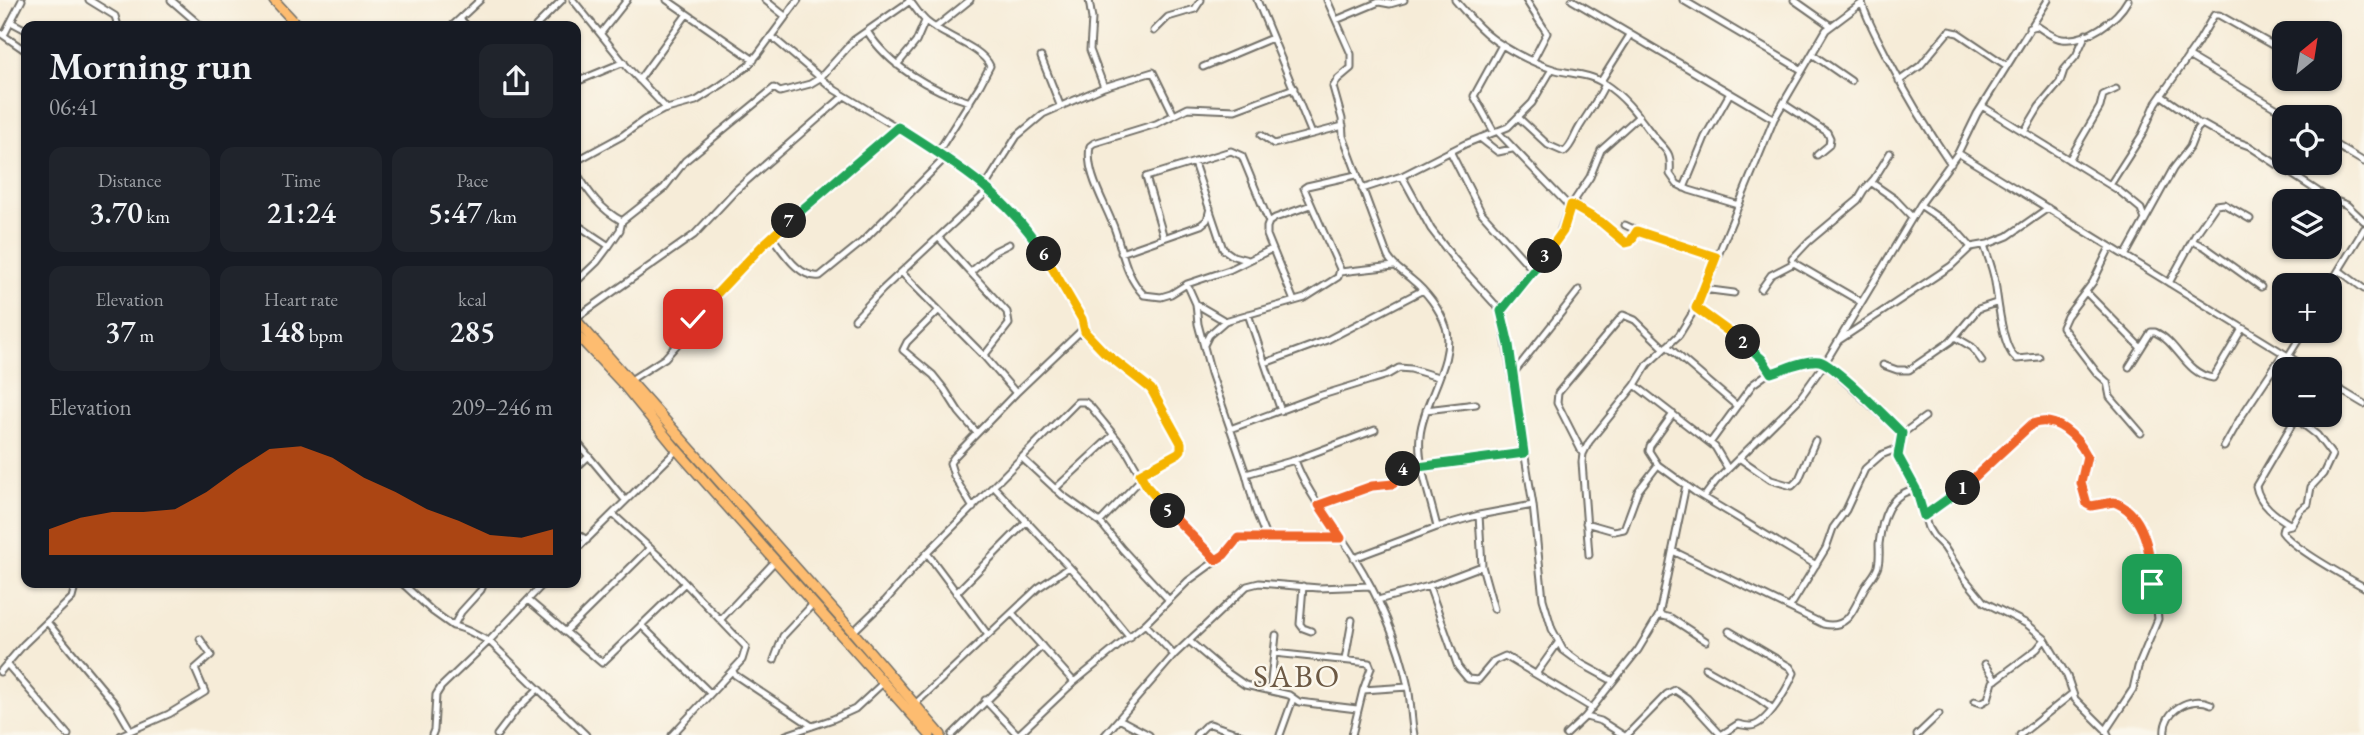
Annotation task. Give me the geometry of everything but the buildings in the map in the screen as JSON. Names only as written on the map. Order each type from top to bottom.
[{"type":"main road","points":[[274,0],[293,21]]},
{"type":"main road","points":[[581,325],[677,450],[930,735]]},
{"type":"main road","points":[[581,339],[626,383],[853,632],[941,735]]},
{"type":"street","points":[[21,47],[2,34],[22,0]]},
{"type":"street","points":[[89,0],[115,16],[116,21]]},
{"type":"street","points":[[172,0],[195,21]]},
{"type":"street","points":[[458,21],[480,0]]},
{"type":"street","points":[[541,21],[562,0]]},
{"type":"street","points":[[573,0],[667,109]]},
{"type":"street","points":[[601,33],[627,0]]},
{"type":"street","points":[[667,0],[754,60]]},
{"type":"street","points":[[765,0],[785,16]]},
{"type":"street","points":[[581,158],[622,136],[644,120],[667,109],[696,101],[721,85],[754,60],[798,0]]},
{"type":"street","points":[[581,277],[609,246],[620,230],[622,221],[664,188],[685,161],[774,88],[780,92],[810,85],[820,78],[843,51],[909,0],[925,21],[964,44],[989,63],[988,72],[938,152]]},
{"type":"street","points":[[935,28],[970,0]]},
{"type":"street","points":[[1089,0],[1092,19],[1090,50],[1104,87]]},
{"type":"street","points":[[1154,32],[1168,18],[1195,9],[1201,0]]},
{"type":"street","points":[[1257,0],[1312,134]]},
{"type":"street","points":[[1327,0],[1351,54],[1348,73],[1338,79],[1333,87],[1343,136],[1356,175],[1376,229],[1394,267],[1423,290],[1446,327],[1446,357],[1426,410],[1420,435],[1423,466],[1437,527]]},
{"type":"street","points":[[1336,20],[1379,2],[1390,4],[1404,0]]},
{"type":"street","points":[[1455,0],[1487,34],[1502,45],[1552,69],[1603,83],[1639,116],[1668,150],[1672,159],[1670,174],[1677,184],[1739,205]]},
{"type":"street","points":[[1526,0],[1547,33],[1533,60]]},
{"type":"street","points":[[1572,0],[1774,119]]},
{"type":"street","points":[[1683,0],[1802,70]]},
{"type":"street","points":[[1794,0],[1831,26]]},
{"type":"street","points":[[1704,497],[1728,469],[1800,398],[1825,363],[1912,217],[1958,153],[1982,106],[2048,0]]},
{"type":"street","points":[[2061,39],[2086,34],[2103,26],[2119,14],[2128,0]]},
{"type":"street","points":[[1583,454],[1589,442],[1648,365],[1679,335],[1696,308],[1774,119],[1826,30],[1862,1],[1866,15],[1899,81],[1922,122],[1952,162]]},
{"type":"street","points":[[639,79],[687,14]]},
{"type":"street","points":[[2110,185],[2212,17],[2216,15],[2272,45]]},
{"type":"street","points":[[897,65],[916,41],[925,21]]},
{"type":"street","points":[[11,22],[21,27]]},
{"type":"street","points":[[2029,28],[2037,26],[2078,50]]},
{"type":"street","points":[[867,30],[877,47],[897,65],[935,88],[970,102]]},
{"type":"street","points":[[1899,81],[1920,65],[1949,31],[1958,33],[2007,66]]},
{"type":"street","points":[[2024,132],[2039,107],[2054,91],[2086,34]]},
{"type":"street","points":[[771,36],[844,96],[946,157],[987,187],[1030,234],[1058,278],[1085,327],[1085,332],[1104,352],[1151,389],[1181,443],[1181,450],[1141,476],[1100,522]]},
{"type":"street","points":[[1519,118],[1548,145],[1564,152],[1598,99],[1603,83],[1630,36]]},
{"type":"street","points":[[1203,68],[1272,38]]},
{"type":"street","points":[[1502,45],[1474,96],[1496,132],[1571,206],[1601,222],[1626,243],[1630,242],[1637,231]]},
{"type":"street","points":[[1812,54],[1851,81]]},
{"type":"street","points":[[2188,56],[2272,106]]},
{"type":"street","points":[[1041,57],[1060,105]]},
{"type":"street","points":[[581,80],[624,62]]},
{"type":"street","points":[[1362,190],[1402,176],[1450,151],[1508,127],[1532,103],[1552,69]]},
{"type":"street","points":[[855,318],[939,238],[987,187],[1017,136],[1043,114],[1104,87],[1153,72],[1174,115]]},
{"type":"street","points":[[1272,249],[1229,270],[1187,284],[1171,295],[1161,298],[1143,295],[1131,277],[1121,253],[1094,176],[1090,146],[1156,124],[1192,107],[1203,110],[1235,110],[1294,88]]},
{"type":"street","points":[[2069,160],[2100,107],[2103,95],[2116,89]]},
{"type":"street","points":[[1684,188],[1705,137],[1730,93]]},
{"type":"street","points":[[581,315],[694,234],[736,190],[844,96]]},
{"type":"street","points":[[2162,96],[2200,125],[2209,126],[2227,138],[2249,146],[2328,198],[2347,205],[2364,221]]},
{"type":"street","points":[[1784,104],[1827,132],[1829,145],[1817,155]]},
{"type":"street","points":[[1982,106],[2110,185],[2141,209],[2145,219]]},
{"type":"street","points":[[1501,311],[1557,241],[1571,206],[1590,177],[1601,149],[1639,116]]},
{"type":"street","points":[[2124,256],[2200,125]]},
{"type":"street","points":[[1261,135],[1274,144],[1343,126]]},
{"type":"street","points":[[626,383],[665,358],[682,339],[698,313],[772,237],[898,127]]},
{"type":"street","points":[[1480,138],[1499,152],[1512,149]]},
{"type":"street","points":[[2342,149],[2364,162]]},
{"type":"street","points":[[1164,238],[1146,177],[1231,151],[1242,156],[1269,222],[1267,235],[1272,249],[1294,301]]},
{"type":"street","points":[[1450,151],[1481,212],[1532,269]]},
{"type":"street","points":[[1861,302],[1794,263],[1792,259],[1856,202],[1872,183],[1890,153]]},
{"type":"street","points":[[1958,153],[2289,357]]},
{"type":"street","points":[[772,237],[790,260],[807,274],[820,276],[862,242],[946,157]]},
{"type":"street","points":[[1952,162],[1965,159]]},
{"type":"street","points":[[1194,163],[1223,249],[1233,256],[1248,260]]},
{"type":"street","points":[[1203,348],[1209,335],[1225,321],[1294,301],[1338,278],[1340,272],[1331,244],[1304,191],[1307,186],[1356,175]]},
{"type":"street","points":[[1402,176],[1432,229],[1454,260],[1501,311],[1533,505],[1543,599],[1558,643],[1582,664],[1613,681]]},
{"type":"street","points":[[581,180],[596,202],[622,221]]},
{"type":"street","points":[[1872,183],[1895,199],[1912,217]]},
{"type":"street","points":[[2169,284],[2192,241],[2217,204],[2224,204],[2250,219]]},
{"type":"street","points":[[1269,222],[1311,205]]},
{"type":"street","points":[[1920,205],[1955,229],[1971,247]]},
{"type":"street","points":[[1121,253],[1201,225],[1207,220],[1210,208]]},
{"type":"street","points":[[1838,341],[1951,266],[1971,247],[1996,242],[2021,229],[2048,208]]},
{"type":"street","points":[[2141,209],[2151,209]]},
{"type":"street","points":[[1625,225],[1716,257]]},
{"type":"street","points":[[581,226],[609,246]]},
{"type":"street","points":[[2364,229],[2340,271],[2364,289]]},
{"type":"street","points":[[939,238],[1004,308],[1009,318],[1009,324],[984,356]]},
{"type":"street","points":[[2192,241],[2205,247],[2261,287]]},
{"type":"street","points":[[971,272],[995,251],[1009,244]]},
{"type":"street","points":[[1984,245],[1995,280],[1996,303],[2009,353],[2017,359],[2039,357]]},
{"type":"street","points":[[2110,247],[2086,292],[2062,327],[2107,382],[2109,394],[2116,406],[2141,433]]},
{"type":"street","points":[[1761,289],[1771,275],[1794,263]]},
{"type":"street","points":[[1340,272],[1394,267]]},
{"type":"street","points":[[902,273],[984,356],[1016,393]]},
{"type":"street","points":[[1187,284],[1195,304],[1203,348],[1266,537]]},
{"type":"street","points":[[1703,289],[1734,293]]},
{"type":"street","points":[[1265,363],[1327,340],[1423,290]]},
{"type":"street","points":[[1513,374],[1579,290]]},
{"type":"street","points":[[2086,292],[2141,348]]},
{"type":"street","points":[[1883,365],[1897,370],[1909,370],[1955,337],[1978,309],[1996,303]]},
{"type":"street","points":[[1195,304],[1225,321]]},
{"type":"street","points":[[1696,308],[1745,344],[1762,359],[1771,373]]},
{"type":"street","points":[[938,311],[906,342],[903,350],[933,375],[946,390],[958,412],[977,433]]},
{"type":"street","points":[[1248,314],[1281,411]]},
{"type":"street","points":[[1589,555],[1583,454],[1557,403],[1558,393],[1623,315],[1635,320],[1737,406]]},
{"type":"street","points":[[973,508],[954,477],[950,463],[1016,393],[1085,327]]},
{"type":"street","points":[[2129,367],[2151,332],[2160,333],[2190,367],[2213,378],[2242,329]]},
{"type":"street","points":[[1955,337],[1972,347],[1982,361]]},
{"type":"street","points":[[2224,447],[2241,417],[2295,343]]},
{"type":"street","points":[[1710,443],[1753,384],[1771,373],[1809,361],[1825,363],[1902,433]]},
{"type":"street","points":[[1230,429],[1319,396],[1387,375],[1399,368],[1438,377]]},
{"type":"street","points":[[1635,385],[1710,443],[1728,469]]},
{"type":"street","points":[[2342,391],[2364,404]]},
{"type":"street","points":[[853,632],[886,600],[927,553],[1077,402],[1086,402],[1091,407],[1141,476],[1178,521],[1216,560]]},
{"type":"street","points":[[1426,410],[1476,404]]},
{"type":"street","points":[[1673,414],[1650,446],[1649,451],[1658,465],[1704,497],[1816,565]]},
{"type":"street","points":[[1924,516],[1961,490],[2032,424],[2042,420],[2075,437],[2088,460],[2083,467],[2081,483],[2087,504],[2091,506],[2118,503],[2146,539],[2158,619],[2138,667],[2133,689],[2107,733],[2075,699],[2067,676],[2045,639],[2027,624],[1984,602],[1933,536],[1924,516],[1916,489],[1898,456],[1902,433],[1925,417]]},
{"type":"street","points":[[2291,427],[2256,486],[2264,503],[2291,525]]},
{"type":"street","points":[[2308,427],[2332,455],[2324,472],[2311,487],[2308,504],[2300,510],[2291,525],[2282,529],[2287,538],[2364,587]]},
{"type":"street","points":[[1246,474],[1295,460],[1375,430]]},
{"type":"street","points":[[1055,489],[1113,435]]},
{"type":"street","points":[[1739,458],[1771,480],[1792,486],[1799,479],[1815,440]]},
{"type":"street","points":[[581,447],[625,500]]},
{"type":"street","points":[[1790,607],[1828,544],[1833,528],[1846,510],[1865,469],[1881,455],[1899,448]]},
{"type":"street","points":[[581,545],[677,450]]},
{"type":"street","points":[[1319,505],[1372,486],[1393,484],[1401,470],[1524,453]]},
{"type":"street","points":[[581,463],[589,456]]},
{"type":"street","points":[[1022,458],[1055,489],[1100,522],[1169,600]]},
{"type":"street","points":[[1295,460],[1302,478],[1378,600],[1402,663],[1414,735]]},
{"type":"street","points":[[1586,523],[1614,531],[1624,529],[1638,491],[1658,465]]},
{"type":"street","points":[[1566,735],[1585,717],[1639,650],[1659,615],[1686,485]]},
{"type":"street","points":[[994,487],[1069,567],[1129,638]]},
{"type":"street","points":[[1673,551],[1832,626],[1847,620],[1878,566],[1880,539],[1889,506],[1902,492],[1916,489]]},
{"type":"street","points":[[1354,558],[1437,527],[1479,515],[1533,505]]},
{"type":"street","points":[[614,514],[746,647],[742,660],[733,671],[672,735]]},
{"type":"street","points":[[1479,515],[1482,566],[1494,610]]},
{"type":"street","points":[[956,593],[1026,522]]},
{"type":"street","points":[[581,536],[587,540]]},
{"type":"street","points":[[985,700],[1018,735],[1074,682],[1145,624],[1188,580],[1224,555],[1238,538],[1341,538]]},
{"type":"street","points":[[565,632],[650,548]]},
{"type":"street","points":[[927,553],[988,635]]},
{"type":"street","points":[[721,619],[776,560]]},
{"type":"street","points":[[1378,600],[1429,586],[1482,566]]},
{"type":"street","points":[[914,705],[1038,588],[1069,567]]},
{"type":"street","points":[[528,600],[602,663],[685,583]]},
{"type":"street","points":[[1105,735],[1174,655],[1247,586],[1259,583],[1342,588],[1370,586]]},
{"type":"street","points":[[1303,586],[1300,624],[1311,631]]},
{"type":"street","points":[[1429,586],[1458,667],[1468,679],[1478,680],[1494,661],[1505,656],[1592,708]]},
{"type":"street","points":[[0,672],[72,598],[75,588]]},
{"type":"street","points":[[407,588],[453,626],[457,625],[474,636],[489,641],[586,735]]},
{"type":"street","points":[[453,626],[482,588]]},
{"type":"street","points":[[432,735],[436,695],[446,681],[539,588]]},
{"type":"street","points":[[774,660],[787,632],[814,603]]},
{"type":"street","points":[[1012,613],[1074,682]]},
{"type":"street","points":[[1659,615],[1671,618],[1706,641]]},
{"type":"street","points":[[1345,660],[1352,620]]},
{"type":"street","points":[[47,622],[116,705],[130,729]]},
{"type":"street","points":[[1145,624],[1174,655]]},
{"type":"street","points":[[641,625],[710,693]]},
{"type":"street","points":[[1585,717],[1601,720],[1625,735],[1667,694],[1675,690],[1687,698],[1721,735],[1738,724],[1752,726],[1760,723],[1773,709],[1791,679],[1793,670],[1728,631]]},
{"type":"street","points":[[1270,691],[1276,635]]},
{"type":"street","points":[[121,735],[169,714],[205,692],[195,669],[211,655],[200,639]]},
{"type":"street","points":[[1975,701],[1981,703],[1988,699],[1996,680],[2037,649],[2045,639]]},
{"type":"street","points":[[1189,641],[1240,682],[1316,705],[1357,709]]},
{"type":"street","points":[[1536,674],[1558,643]]},
{"type":"street","points":[[952,735],[1042,646]]},
{"type":"street","points":[[1274,653],[1365,662],[1371,665],[1352,735]]},
{"type":"street","points":[[7,664],[68,735]]},
{"type":"street","points":[[1986,664],[1996,680]]},
{"type":"street","points":[[1705,668],[1773,709]]},
{"type":"street","points":[[733,671],[735,675],[812,726]]},
{"type":"street","points":[[786,735],[855,709],[884,682]]},
{"type":"street","points":[[1363,690],[1408,687]]},
{"type":"street","points":[[497,735],[516,709],[537,690]]},
{"type":"street","points":[[2020,735],[2073,693]]},
{"type":"street","points":[[1280,735],[1293,699]]},
{"type":"street","points":[[2165,735],[2169,716],[2186,703],[2195,699],[2211,704]]},
{"type":"street","points":[[1917,735],[1939,714]]},
{"type":"street","points":[[1119,719],[1149,735]]},
{"type":"street","points":[[1196,735],[1210,724],[1242,735]]},
{"type":"street","points":[[1752,726],[1755,735]]},
{"type":"street","points":[[575,735],[580,730]]},
{"type":"district","name":"SABO","points":[[1297,676]]},
{"type":"route","points":[[693,319],[762,246],[898,127],[986,185],[1041,249],[1085,324],[1084,331],[1104,352],[1151,389],[1181,443],[1181,450],[1140,474],[1141,477],[1148,488],[1216,560],[1224,555],[1238,538],[1341,538],[1319,505],[1372,486],[1393,484],[1403,469],[1524,453],[1509,345],[1501,311],[1557,241],[1571,205],[1601,222],[1626,243],[1630,242],[1637,231],[1716,257],[1696,308],[1745,344],[1762,359],[1771,373],[1809,361],[1825,363],[1883,414],[1902,433],[1898,456],[1916,489],[1924,516],[1961,490],[2032,424],[2042,420],[2069,432],[2084,450],[2088,460],[2083,467],[2081,483],[2087,504],[2091,506],[2114,502],[2125,509],[2146,539],[2152,584]]}]
